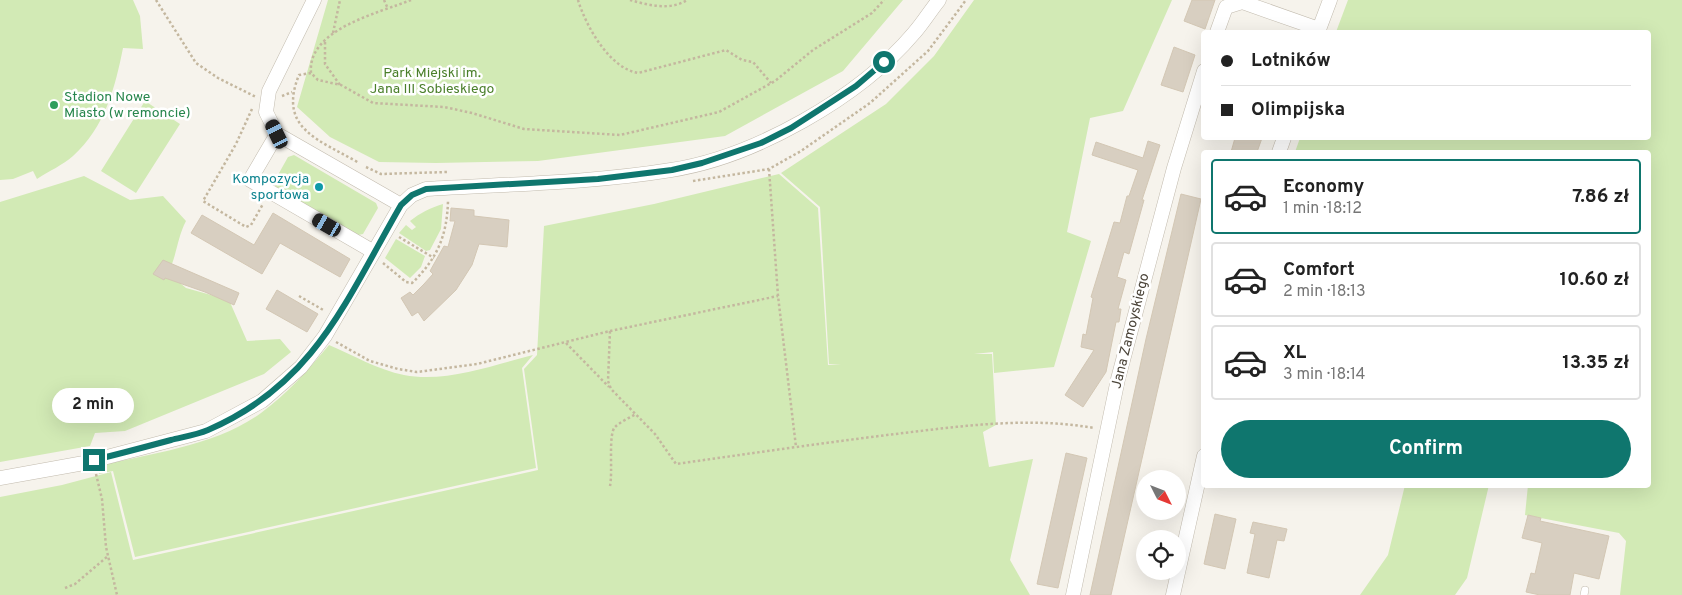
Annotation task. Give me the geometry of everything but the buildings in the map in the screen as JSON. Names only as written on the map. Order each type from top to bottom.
[{"type":"street","points":[[314,0],[284,58],[266,101],[266,112],[277,134],[401,205]]},
{"type":"street","points":[[0,478],[94,460],[206,431],[262,401],[301,367],[320,343],[377,256],[401,205],[412,195],[426,189],[598,179],[672,170],[702,163],[761,143],[791,128],[856,86],[913,34],[939,0]]},
{"type":"street","points":[[1318,30],[1330,0]]},
{"type":"street","points":[[1218,30],[1226,7],[1242,2],[1315,30]]},
{"type":"street","name":"Jana Zamoyskiego","points":[[1073,595],[1118,378],[1174,168],[1201,81]]},
{"type":"street","points":[[277,134],[250,180],[377,256]]},
{"type":"street","points":[[1173,595],[1201,469]]},
{"type":"path","points":[[156,0],[196,63],[218,78],[266,101],[292,92]]},
{"type":"path","points":[[333,32],[340,0]]},
{"type":"path","points":[[384,0],[388,9]]},
{"type":"path","points":[[410,0],[333,32],[324,41],[311,60],[311,73],[318,80],[341,86],[373,103],[444,107],[472,113],[524,129],[606,136],[652,129],[719,112],[771,83],[821,45],[872,13],[884,0]]},
{"type":"path","points":[[578,0],[606,52],[615,62],[630,72],[638,73],[726,50],[742,60],[753,62],[771,83]]},
{"type":"path","points":[[630,0],[659,6],[670,6],[687,0]]},
{"type":"path","points":[[324,41],[325,64],[341,86]]},
{"type":"path","points":[[311,73],[299,75],[292,92],[292,108],[298,123],[312,136],[365,167],[381,174],[447,172]]},
{"type":"path","points":[[769,169],[778,296],[796,447]]},
{"type":"path","points":[[377,256],[409,284],[421,275],[434,258],[446,230],[448,198]]},
{"type":"path","points":[[395,234],[434,258]]},
{"type":"path","points":[[300,296],[329,313]]},
{"type":"path","points":[[333,341],[370,360],[398,369],[417,372],[477,364],[610,331],[778,296]]},
{"type":"path","points":[[610,331],[608,381],[611,389]]},
{"type":"path","points":[[566,343],[636,414],[654,434],[676,464],[796,447],[1006,422],[1069,424],[1108,431]]},
{"type":"path","points":[[610,486],[612,458],[610,436],[614,428],[636,414]]},
{"type":"path","points":[[94,460],[102,499],[108,556],[117,595]]},
{"type":"path","points":[[65,588],[75,584],[108,556]]},
{"type":"green space","name":"Stadion Nowe Miasto (w remoncie)","points":[[0,0],[133,0],[140,16],[143,49],[123,48],[112,92],[101,120],[93,133],[73,156],[37,179],[33,171],[13,179],[0,180]]},
{"type":"green space","name":"Park Miejski im. Jana III Sobieskiego","points":[[328,0],[903,0],[843,71],[725,136],[538,161],[436,163],[379,162],[330,137],[297,107]]},
{"type":"green space","points":[[974,0],[1172,0],[1123,111],[1090,118],[1067,232],[1091,241],[1054,367],[994,373],[993,352],[974,354],[992,354],[996,425],[983,432],[989,467],[1033,459],[1010,560],[1030,595],[0,595],[0,497],[62,485],[111,472],[133,560],[538,470],[524,369],[537,355],[544,226],[654,204],[779,174],[818,208],[828,365],[841,364],[829,364],[820,207],[781,173],[886,104],[934,56]]},
{"type":"green space","points":[[1348,0],[1682,0],[1682,595],[1620,595],[1626,541],[1619,533],[1525,515],[1528,488],[1651,488],[1651,150],[1296,150],[1299,140],[1651,140],[1651,30],[1337,30]]},
{"type":"green space","points":[[145,101],[180,124],[136,193],[101,171]]},
{"type":"green space","points":[[294,155],[376,203],[378,208],[363,234],[358,235],[276,187],[274,182],[288,157]]},
{"type":"green space","points":[[84,176],[130,200],[163,196],[186,221],[168,273],[186,288],[229,300],[247,341],[280,339],[291,352],[264,374],[125,431],[95,433],[90,446],[0,462],[0,202]]},
{"type":"green space","points":[[443,204],[441,229],[430,250],[426,251],[399,233],[406,225],[412,230],[416,227],[410,221],[425,211]]},
{"type":"green space","points":[[396,239],[425,256],[421,267],[410,278],[385,258]]},
{"type":"green space","points":[[329,345],[385,370],[420,377],[436,377],[469,372],[533,355],[522,368],[536,468],[135,557],[113,471],[99,474],[98,466],[203,441],[243,424],[280,398]]},
{"type":"green space","points":[[1404,488],[1488,488],[1467,578],[1455,595],[1360,595],[1388,555]]},
{"type":"place","name":"Stadion Nowe Miasto (w remoncie)","points":[[54,105]]},
{"type":"place","name":"Kompozycja sportowa","points":[[319,187]]},
{"type":"route","points":[[94,460],[206,431],[241,414],[262,401],[282,385],[301,367],[325,336],[401,205],[412,195],[426,189],[598,179],[672,170],[702,163],[761,143],[791,128],[856,86],[884,62]]}]
